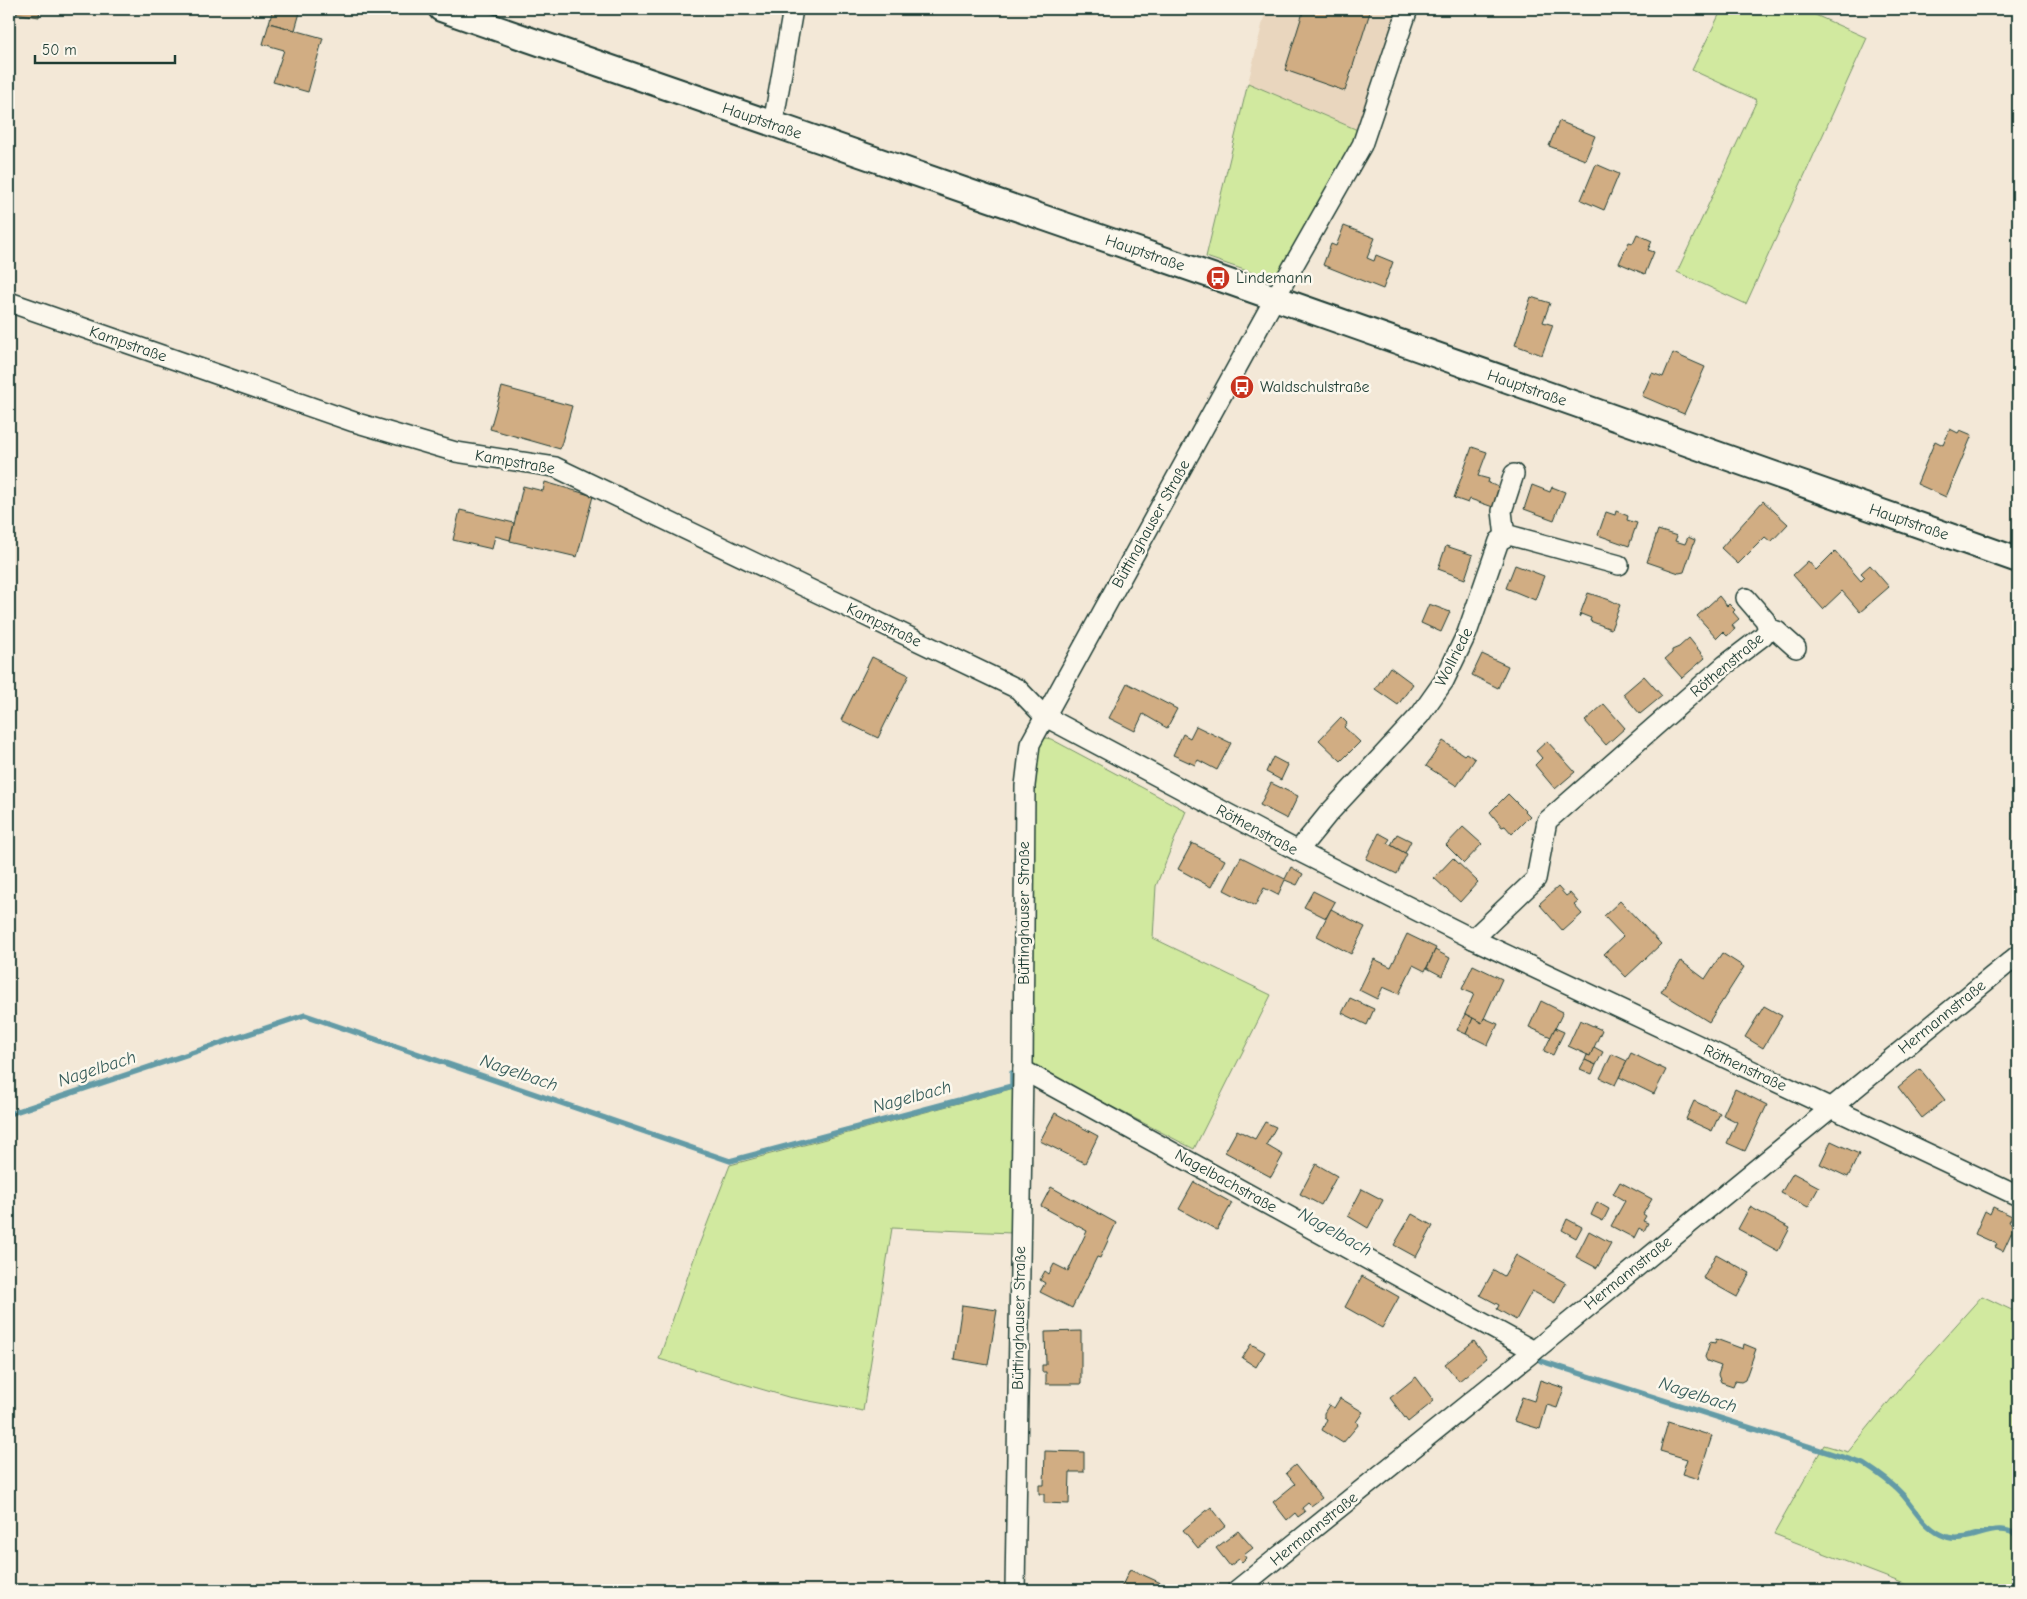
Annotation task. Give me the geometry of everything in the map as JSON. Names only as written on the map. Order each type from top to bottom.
[{"type":"main road","name":"Hauptstraße","points":[[441,9],[1275,298],[2018,560]]},
{"type":"street","points":[[773,124],[793,9]]},
{"type":"street","points":[[1275,298],[1362,145],[1408,9]]},
{"type":"street","name":"Büttinghauser Straße","points":[[1015,1590],[1023,1070],[1025,786],[1030,744],[1275,298]]},
{"type":"street","name":"Kampstraße","points":[[9,302],[354,422],[456,452],[555,467],[1018,689],[1044,716]]},
{"type":"street","points":[[1514,474],[1502,511],[1504,537],[1509,535],[1619,565]]},
{"type":"street","name":"Wollriede","points":[[1298,851],[1328,814],[1420,715],[1444,680],[1467,633],[1499,541],[1504,537]]},
{"type":"street","name":"Röthenstraße","points":[[1746,598],[1765,620],[1768,630]]},
{"type":"street","name":"Röthenstraße","points":[[1473,939],[1536,879],[1547,821],[1725,665],[1768,630]]},
{"type":"street","name":"Röthenstraße","points":[[1768,630],[1777,631],[1796,648]]},
{"type":"street","name":"Röthenstraße","points":[[1044,716],[1298,851],[1473,939],[2018,1196]]},
{"type":"street","name":"Hermannstraße","points":[[1237,1590],[1534,1351],[2018,955]]},
{"type":"street","name":"Nagelbachstraße","points":[[1023,1070],[1534,1351]]},
{"type":"shaded area","points":[[1266,9],[1402,9],[1360,131],[1248,83]]},
{"type":"green space","points":[[1722,9],[1802,9],[1867,38],[1746,304],[1677,272],[1757,100],[1692,70]]},
{"type":"green space","points":[[1248,83],[1360,131],[1277,281],[1206,257]]},
{"type":"green space","points":[[1041,737],[1051,739],[1186,811],[1156,886],[1153,938],[1271,995],[1194,1149],[1031,1065],[1032,762]]},
{"type":"green space","points":[[1014,1088],[1012,1233],[892,1228],[863,1411],[788,1397],[659,1359],[697,1250],[730,1165]]},
{"type":"green space","points":[[1982,1296],[2018,1313],[2018,1590],[1920,1590],[1774,1534],[1824,1445],[1848,1452],[1905,1382]]},
{"type":"building","points":[[9,9],[40,9],[39,17],[9,12]]},
{"type":"building","points":[[273,9],[301,9],[295,30],[269,23]]},
{"type":"building","points":[[1304,9],[1371,9],[1345,91],[1285,70]]},
{"type":"building","points":[[269,23],[323,38],[308,92],[273,82],[284,50],[263,44]]},
{"type":"building","points":[[1559,121],[1595,136],[1585,160],[1549,146]]},
{"type":"building","points":[[1596,164],[1619,174],[1604,210],[1581,200]]},
{"type":"building","points":[[1344,226],[1375,238],[1367,258],[1374,261],[1376,255],[1393,262],[1383,289],[1323,265],[1331,244],[1336,246]]},
{"type":"building","points":[[1637,234],[1652,241],[1648,250],[1654,252],[1645,274],[1619,263],[1629,242],[1633,243]]},
{"type":"building","points":[[1531,297],[1550,303],[1543,322],[1553,325],[1542,355],[1515,345]]},
{"type":"building","points":[[1673,353],[1705,367],[1684,414],[1642,396],[1652,373],[1663,377]]},
{"type":"building","points":[[502,387],[572,406],[560,449],[490,429]]},
{"type":"building","points":[[1950,429],[1958,433],[1960,430],[1972,435],[1946,497],[1917,484],[1935,441],[1943,445]]},
{"type":"building","points":[[1472,447],[1487,452],[1478,476],[1489,479],[1488,483],[1499,487],[1493,507],[1470,499],[1468,503],[1454,498]]},
{"type":"building","points":[[545,482],[593,496],[577,557],[510,541],[523,486],[543,491]]},
{"type":"building","points":[[1532,485],[1550,492],[1552,487],[1565,492],[1554,520],[1524,509]]},
{"type":"building","points":[[1763,501],[1788,524],[1771,542],[1765,537],[1738,564],[1721,548]]},
{"type":"building","points":[[460,510],[514,523],[510,540],[495,536],[492,549],[453,540]]},
{"type":"building","points":[[1616,511],[1628,516],[1627,520],[1637,523],[1629,546],[1598,535],[1606,512],[1615,515]]},
{"type":"building","points":[[1658,530],[1677,536],[1675,541],[1685,544],[1688,537],[1695,540],[1684,572],[1679,573],[1647,562]]},
{"type":"building","points":[[1446,546],[1473,555],[1465,579],[1438,569]]},
{"type":"building","points":[[1835,551],[1861,581],[1865,577],[1861,573],[1870,565],[1889,587],[1860,612],[1842,591],[1823,609],[1793,575],[1808,561],[1816,570]]},
{"type":"building","points":[[1515,565],[1544,576],[1535,600],[1506,588]]},
{"type":"building","points":[[1588,593],[1620,605],[1611,629],[1590,621],[1591,618],[1581,614],[1579,617]]},
{"type":"building","points":[[1719,596],[1727,606],[1729,604],[1735,610],[1733,612],[1739,619],[1732,625],[1735,629],[1727,636],[1723,632],[1717,638],[1697,616]]},
{"type":"building","points":[[1429,604],[1450,612],[1441,632],[1421,623]]},
{"type":"building","points":[[1689,638],[1705,658],[1682,678],[1665,659],[1672,653],[1672,650],[1679,647]]},
{"type":"building","points":[[1482,654],[1508,666],[1498,688],[1472,675]]},
{"type":"building","points":[[872,657],[909,675],[878,738],[841,720]]},
{"type":"building","points":[[1390,667],[1413,684],[1398,705],[1375,689]]},
{"type":"building","points":[[1644,676],[1662,696],[1640,714],[1623,694]]},
{"type":"building","points":[[1127,683],[1177,709],[1167,728],[1143,714],[1135,731],[1109,718]]},
{"type":"building","points":[[1604,704],[1625,728],[1606,745],[1585,721]]},
{"type":"building","points":[[1341,717],[1347,723],[1344,727],[1360,742],[1341,761],[1319,740]]},
{"type":"building","points":[[1196,726],[1231,743],[1217,770],[1198,760],[1195,765],[1173,755],[1183,734],[1190,738]]},
{"type":"building","points":[[1443,741],[1464,755],[1466,753],[1475,759],[1457,786],[1426,766]]},
{"type":"building","points":[[1547,741],[1575,772],[1555,789],[1535,765],[1542,758],[1536,751]]},
{"type":"building","points":[[1273,757],[1288,765],[1281,780],[1266,772]]},
{"type":"building","points":[[1271,783],[1298,796],[1287,819],[1260,805]]},
{"type":"building","points":[[1508,794],[1530,816],[1512,834],[1505,826],[1502,827],[1490,812]]},
{"type":"building","points":[[1463,827],[1482,844],[1464,863],[1446,845]]},
{"type":"building","points":[[1379,833],[1390,839],[1387,843],[1407,854],[1397,874],[1366,859]]},
{"type":"building","points":[[1397,834],[1411,841],[1405,853],[1391,845]]},
{"type":"building","points":[[1192,843],[1225,860],[1211,887],[1178,869]]},
{"type":"building","points":[[1241,857],[1285,879],[1291,867],[1303,874],[1297,885],[1285,880],[1278,895],[1264,888],[1255,906],[1224,890]]},
{"type":"building","points":[[1453,858],[1478,882],[1460,902],[1434,878]]},
{"type":"building","points":[[1558,887],[1566,896],[1570,893],[1578,902],[1574,905],[1582,914],[1563,931],[1539,904]]},
{"type":"building","points":[[1313,891],[1335,902],[1326,918],[1304,907]]},
{"type":"building","points":[[1620,901],[1661,944],[1626,977],[1604,954],[1623,936],[1604,916]]},
{"type":"building","points":[[1331,909],[1365,927],[1351,954],[1317,936]]},
{"type":"building","points":[[1407,934],[1436,948],[1425,971],[1413,965],[1399,994],[1383,987],[1377,999],[1359,990],[1374,959],[1391,967]]},
{"type":"building","points":[[1435,950],[1450,958],[1442,976],[1427,968]]},
{"type":"building","points":[[1722,953],[1744,967],[1709,1022],[1661,992],[1681,961],[1705,979]]},
{"type":"building","points":[[1473,965],[1502,979],[1482,1023],[1465,1014],[1474,994],[1462,989]]},
{"type":"building","points":[[1350,998],[1374,1009],[1367,1025],[1342,1013]]},
{"type":"building","points":[[1541,1001],[1563,1012],[1551,1037],[1529,1027]]},
{"type":"building","points":[[1764,1006],[1782,1016],[1763,1048],[1745,1037]]},
{"type":"building","points":[[1465,1014],[1473,1018],[1466,1034],[1457,1030]]},
{"type":"building","points":[[1473,1018],[1482,1023],[1484,1018],[1498,1024],[1488,1045],[1466,1034]]},
{"type":"building","points":[[1580,1020],[1602,1030],[1590,1056],[1568,1046]]},
{"type":"building","points":[[1555,1028],[1564,1032],[1553,1055],[1544,1051]]},
{"type":"building","points":[[1594,1047],[1603,1052],[1596,1065],[1585,1060],[1587,1055],[1590,1056]]},
{"type":"building","points":[[1631,1053],[1666,1070],[1654,1094],[1619,1077]]},
{"type":"building","points":[[1612,1054],[1627,1061],[1615,1085],[1600,1078]]},
{"type":"building","points":[[1585,1060],[1596,1065],[1592,1074],[1580,1069]]},
{"type":"building","points":[[1920,1069],[1945,1100],[1922,1118],[1898,1087]]},
{"type":"building","points":[[1735,1089],[1767,1105],[1745,1151],[1727,1143],[1737,1122],[1723,1115]]},
{"type":"building","points":[[1694,1101],[1720,1113],[1712,1131],[1686,1119]]},
{"type":"building","points":[[1055,1113],[1098,1136],[1085,1163],[1040,1141]]},
{"type":"building","points":[[1265,1122],[1276,1127],[1266,1145],[1283,1155],[1271,1177],[1225,1152],[1237,1130],[1255,1139]]},
{"type":"building","points":[[1831,1141],[1859,1154],[1848,1177],[1820,1164]]},
{"type":"building","points":[[1316,1164],[1337,1176],[1321,1205],[1300,1194]]},
{"type":"building","points":[[1793,1173],[1819,1187],[1808,1207],[1781,1193]]},
{"type":"building","points":[[1194,1182],[1232,1203],[1217,1230],[1179,1209]]},
{"type":"building","points":[[1620,1182],[1652,1199],[1643,1214],[1646,1216],[1643,1221],[1648,1223],[1644,1231],[1639,1228],[1634,1238],[1611,1226],[1625,1201],[1613,1194]]},
{"type":"building","points":[[1051,1187],[1116,1223],[1100,1258],[1097,1257],[1072,1308],[1040,1292],[1045,1283],[1040,1280],[1045,1271],[1049,1274],[1054,1264],[1068,1271],[1087,1231],[1041,1206]]},
{"type":"building","points":[[1362,1189],[1383,1200],[1368,1228],[1348,1216]]},
{"type":"building","points":[[1597,1202],[1609,1209],[1603,1221],[1591,1215]]},
{"type":"building","points":[[1750,1207],[1790,1228],[1778,1251],[1738,1229]]},
{"type":"building","points":[[1993,1207],[2012,1216],[2009,1222],[2015,1225],[2003,1251],[1995,1247],[1997,1244],[1975,1234],[1985,1211],[1990,1214]]},
{"type":"building","points":[[1412,1214],[1433,1226],[1416,1257],[1394,1245]]},
{"type":"building","points":[[1567,1219],[1582,1227],[1576,1238],[1562,1230]]},
{"type":"building","points":[[1589,1231],[1611,1243],[1597,1268],[1576,1257]]},
{"type":"building","points":[[1716,1254],[1750,1273],[1737,1297],[1703,1278]]},
{"type":"building","points":[[1516,1255],[1566,1283],[1555,1303],[1532,1291],[1516,1320],[1497,1309],[1499,1305],[1480,1295],[1494,1270],[1504,1276]]},
{"type":"building","points":[[1362,1276],[1399,1297],[1382,1328],[1345,1307]]},
{"type":"building","points":[[962,1305],[997,1310],[988,1365],[954,1359]]},
{"type":"building","points":[[1081,1331],[1081,1384],[1046,1384],[1046,1372],[1042,1372],[1042,1365],[1046,1365],[1045,1332]]},
{"type":"building","points":[[1716,1339],[1743,1349],[1744,1344],[1756,1349],[1745,1380],[1741,1382],[1735,1381],[1733,1386],[1721,1382],[1718,1375],[1721,1366],[1707,1361],[1705,1357],[1710,1342],[1715,1343]]},
{"type":"building","points":[[1474,1341],[1487,1358],[1459,1381],[1445,1364]]},
{"type":"building","points":[[1251,1344],[1265,1352],[1256,1367],[1242,1358]]},
{"type":"building","points":[[1416,1377],[1434,1401],[1408,1422],[1390,1398]]},
{"type":"building","points":[[1540,1380],[1564,1388],[1557,1408],[1547,1405],[1540,1429],[1514,1421],[1522,1397],[1534,1401]]},
{"type":"building","points":[[1340,1398],[1363,1412],[1356,1422],[1359,1424],[1343,1443],[1322,1430],[1327,1419],[1324,1417],[1324,1413],[1329,1405],[1334,1408]]},
{"type":"building","points":[[1668,1422],[1712,1436],[1698,1479],[1682,1474],[1687,1459],[1660,1451]]},
{"type":"building","points":[[1045,1451],[1084,1452],[1084,1472],[1070,1472],[1069,1504],[1044,1503],[1044,1494],[1039,1494],[1039,1485],[1044,1485]]},
{"type":"building","points":[[1295,1465],[1322,1498],[1311,1506],[1308,1503],[1302,1508],[1305,1512],[1298,1517],[1295,1513],[1287,1520],[1273,1502],[1295,1484],[1286,1473]]},
{"type":"building","points":[[1211,1507],[1226,1526],[1198,1548],[1183,1530]]},
{"type":"building","points":[[1238,1531],[1253,1548],[1244,1555],[1246,1558],[1242,1562],[1239,1559],[1230,1566],[1216,1548]]},
{"type":"building","points":[[1130,1569],[1161,1583],[1158,1590],[1120,1590]]},
{"type":"waterway","name":"Nagelbach","points":[[9,1114],[305,1015],[730,1161],[1012,1086],[1012,1073]]},
{"type":"waterway","name":"Nagelbach","points":[[1541,1361],[1864,1464],[1885,1478],[1899,1491],[1933,1530],[1947,1537],[1965,1537],[2001,1530],[2010,1531],[2018,1536]]},
{"type":"place","name":"Lindemann","points":[[1218,278]]},
{"type":"place","name":"Waldschulstraße","points":[[1242,387]]}]
